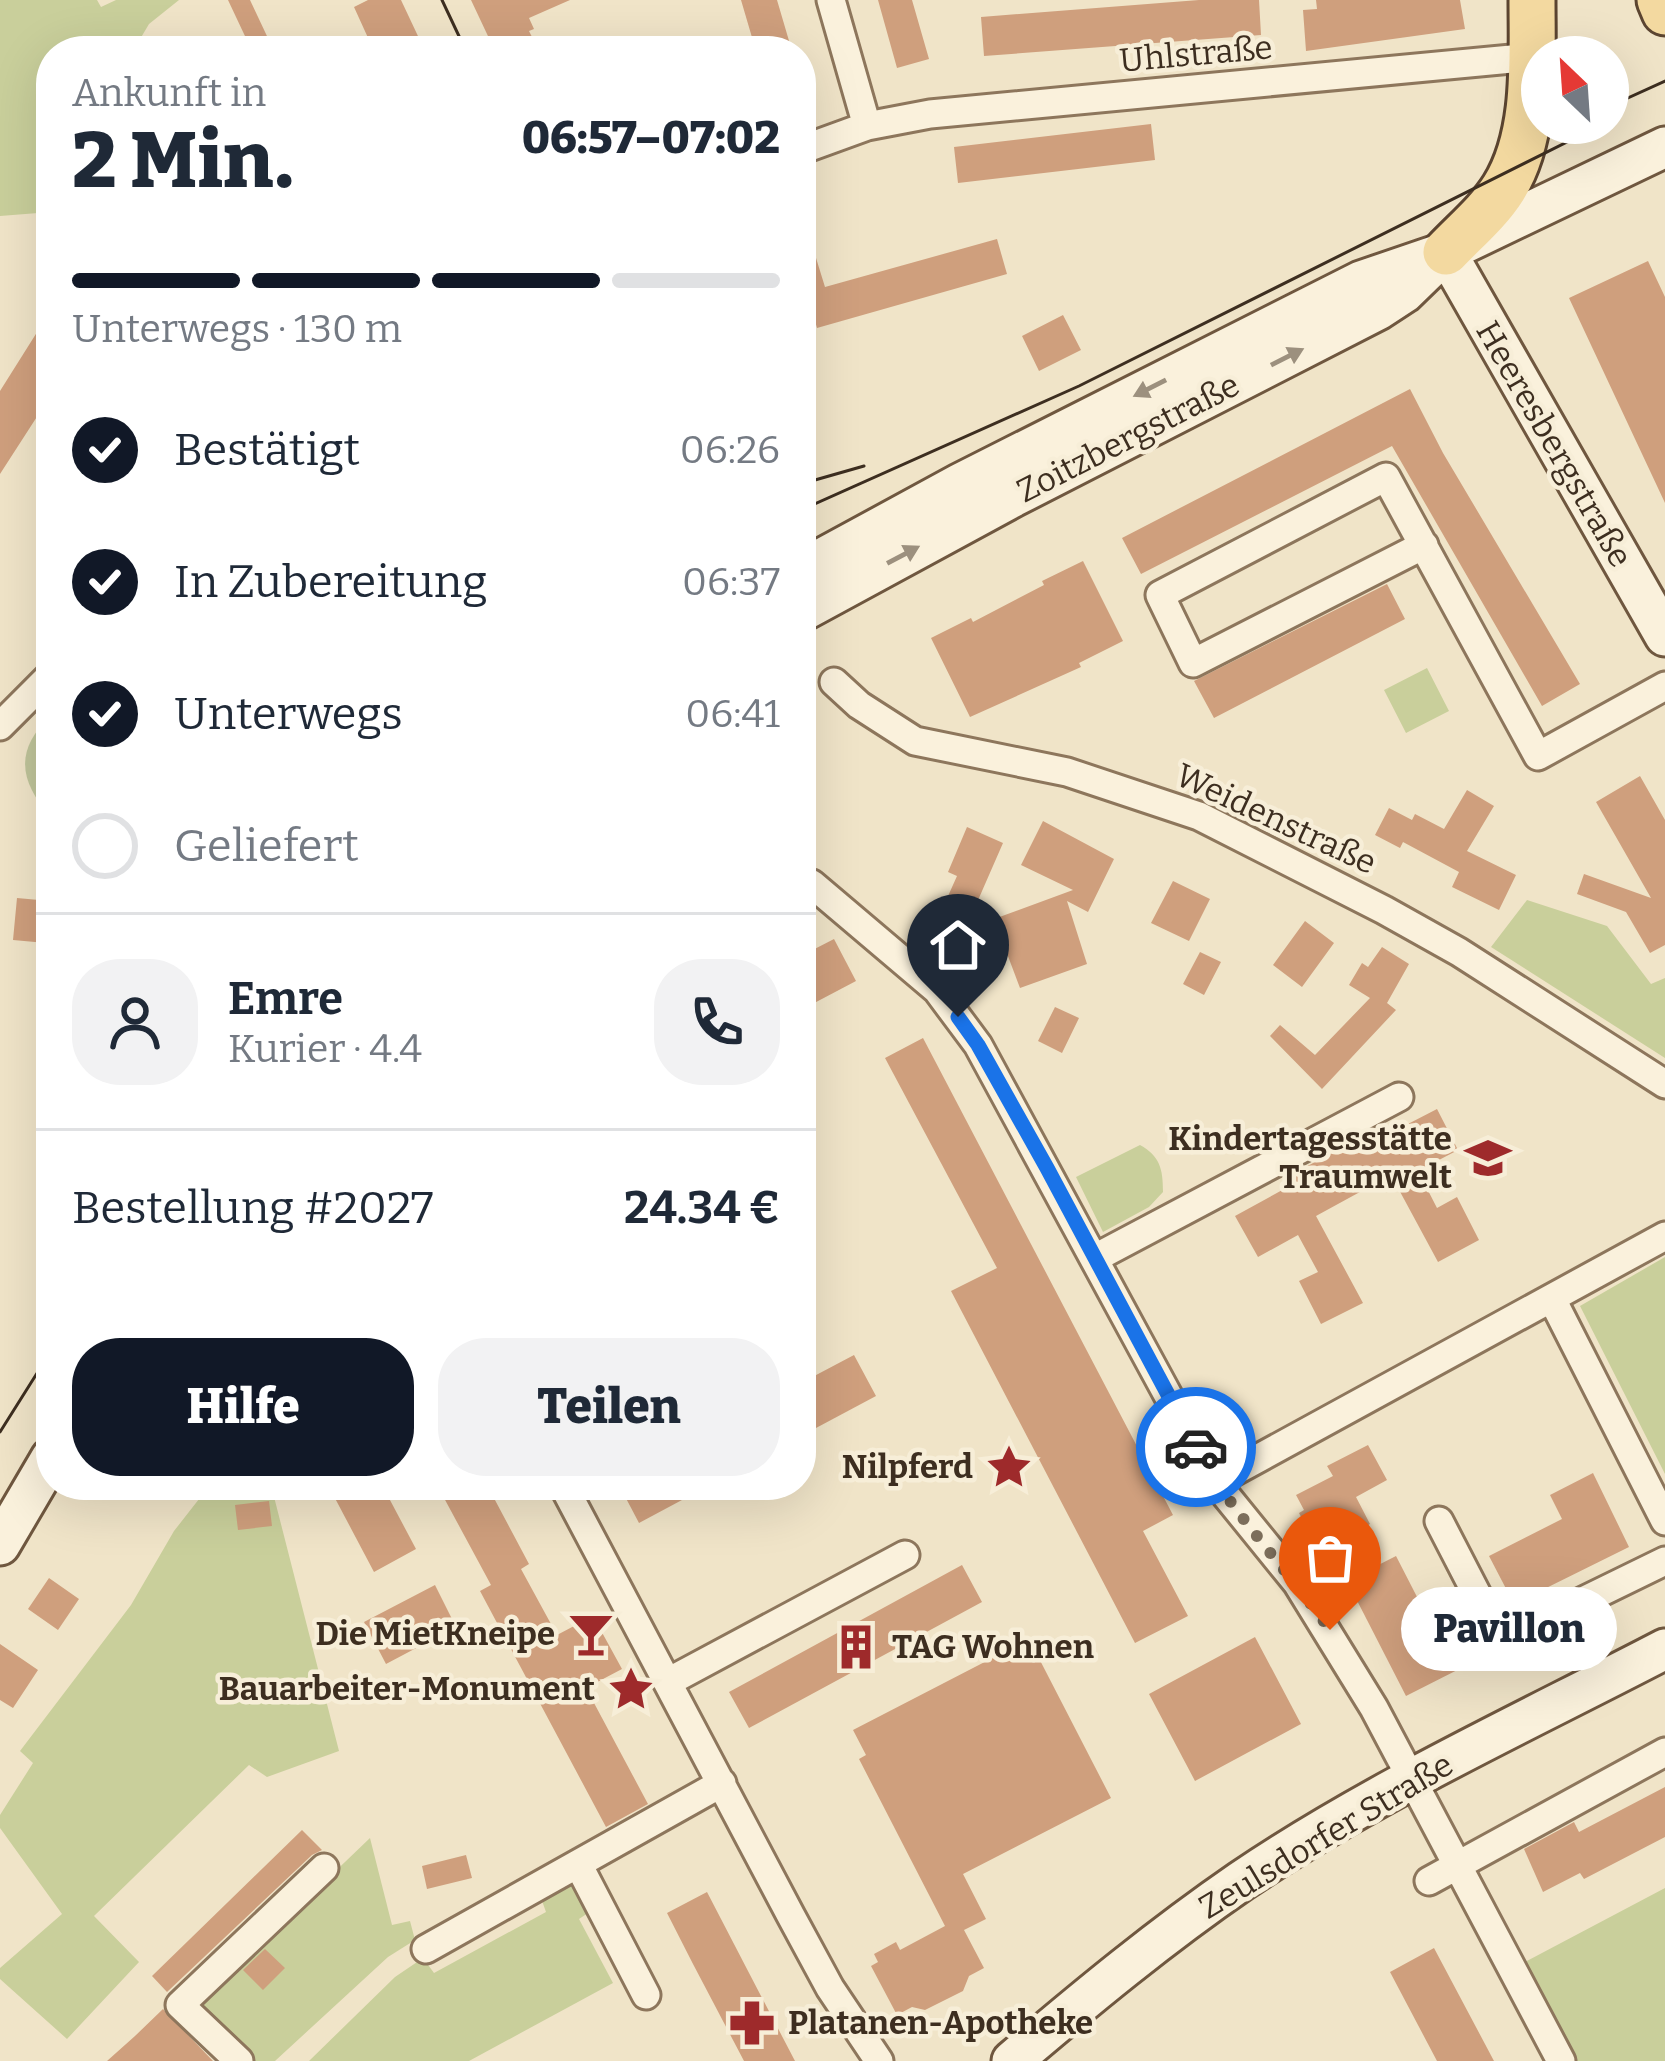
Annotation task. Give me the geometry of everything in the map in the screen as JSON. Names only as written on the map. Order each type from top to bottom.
[{"type":"main road","points":[[1532,0],[1532,36]]},
{"type":"main road","points":[[1660,0],[1665,12]]},
{"type":"main road","points":[[1447,252],[1487,210],[1515,166],[1521,143]]},
{"type":"main road","name":"Zoitzbergstraße","points":[[816,561],[1361,281],[1447,252],[1665,147]]},
{"type":"main road","name":"Zoitzbergstraße","points":[[816,603],[1378,310],[1404,293],[1447,252]]},
{"type":"main road","name":"Heeresbergstraße","points":[[1447,252],[1665,636]]},
{"type":"main road","points":[[0,1545],[36,1484]]},
{"type":"main road","name":"Zeulsdorfer Straße","points":[[1012,2061],[1138,1955],[1241,1882],[1414,1779],[1665,1649]]},
{"type":"street","points":[[830,0],[866,126]]},
{"type":"street","name":"Uhlstraße","points":[[816,145],[866,126],[977,109],[1521,58]]},
{"type":"street","points":[[1424,544],[1192,663],[1160,595],[1387,477],[1424,544],[1538,756],[1665,686]]},
{"type":"street","name":"Weidenstraße","points":[[834,682],[915,741],[1067,772],[1198,816],[1459,952],[1665,1084]]},
{"type":"street","points":[[0,725],[36,690]]},
{"type":"street","points":[[816,887],[937,990],[978,1045],[1215,1482],[1330,1630],[1414,1779],[1561,2061]]},
{"type":"street","points":[[1095,1258],[1399,1097]]},
{"type":"street","points":[[1215,1482],[1665,1236]]},
{"type":"street","points":[[1552,1299],[1665,1521]]},
{"type":"street","points":[[573,1500],[830,1988],[879,2061]]},
{"type":"street","points":[[1439,1522],[1501,1641],[1665,1561]]},
{"type":"street","points":[[668,1682],[905,1555]]},
{"type":"street","points":[[1429,1881],[1665,1752]]},
{"type":"street","points":[[427,1948],[722,1783]]},
{"type":"street","points":[[578,1864],[646,1995]]},
{"type":"street","points":[[239,2061],[180,2005],[324,1868]]},
{"type":"green space","points":[[0,0],[97,0],[101,7],[116,0],[179,0],[149,24],[142,36],[36,36],[36,213],[0,216]]},
{"type":"green space","points":[[1427,668],[1449,711],[1406,733],[1384,690]]},
{"type":"green space","points":[[36,733],[36,798],[25,766]]},
{"type":"green space","points":[[1527,900],[1607,926],[1651,984],[1665,978],[1665,1058],[1491,947]]},
{"type":"green space","points":[[1140,1145],[1159,1164],[1163,1192],[1149,1207],[1103,1232],[1076,1177]]},
{"type":"green space","points":[[1665,1257],[1665,1474],[1580,1306]]},
{"type":"green space","points":[[198,1500],[275,1500],[339,1751],[267,1777],[249,1765],[94,1916],[139,1962],[67,2039],[0,1979],[0,1968],[62,1914],[0,1828],[0,1815],[33,1763],[20,1751],[131,1605],[174,1531]]},
{"type":"green space","points":[[370,1838],[392,1925],[410,1921],[415,1940],[388,1957],[275,2061],[254,2061],[196,2005]]},
{"type":"green space","points":[[572,1881],[591,1911],[579,1919],[613,1983],[469,2061],[309,2061],[395,1977],[423,1958],[434,1973],[546,1912],[541,1898]]},
{"type":"green space","points":[[1665,1888],[1665,2061],[1575,2061],[1523,1963]]},
{"type":"building","points":[[228,0],[250,0],[267,36],[245,36]]},
{"type":"building","points":[[368,0],[401,0],[418,36],[367,36],[354,7]]},
{"type":"building","points":[[471,0],[570,0],[529,18],[532,36],[488,36]]},
{"type":"building","points":[[741,0],[777,0],[788,36],[752,36]]},
{"type":"building","points":[[878,0],[912,0],[929,59],[897,68]]},
{"type":"building","points":[[1199,0],[1259,0],[1261,35],[984,56],[981,17]]},
{"type":"building","points":[[1316,0],[1460,0],[1465,29],[1306,51],[1303,10],[1317,9]]},
{"type":"building","points":[[1151,124],[1155,160],[958,183],[954,147]]},
{"type":"building","points":[[997,239],[1007,274],[817,328],[816,258],[825,287]]},
{"type":"building","points":[[1648,261],[1665,297],[1665,503],[1569,298]]},
{"type":"building","points":[[1063,315],[1081,350],[1039,371],[1022,336]]},
{"type":"building","points":[[36,334],[36,418],[0,474],[0,391]]},
{"type":"building","points":[[1410,389],[1580,684],[1542,706],[1392,446],[1141,574],[1122,538]]},
{"type":"building","points":[[1083,561],[1123,641],[1079,663],[1081,667],[970,717],[931,638],[971,618],[973,622]]},
{"type":"building","points":[[1387,584],[1405,619],[1214,718],[1194,681]]},
{"type":"building","points":[[1640,776],[1665,820],[1665,945],[1650,953],[1626,912],[1577,894],[1584,874],[1651,898],[1596,802]]},
{"type":"building","points":[[1467,790],[1494,806],[1467,851],[1516,875],[1499,910],[1452,887],[1459,872],[1403,842],[1400,848],[1375,835],[1389,808],[1412,820],[1415,814],[1444,829]]},
{"type":"building","points":[[1043,821],[1114,859],[1088,912],[1067,901],[1087,964],[1020,988],[994,919],[1073,890],[1021,865]]},
{"type":"building","points":[[967,827],[1003,843],[965,930],[973,927],[959,957],[966,960],[957,978],[936,965],[943,950],[927,943],[957,876],[948,872]]},
{"type":"building","points":[[1173,881],[1210,899],[1189,941],[1151,923]]},
{"type":"building","points":[[17,898],[36,900],[36,942],[13,940]]},
{"type":"building","points":[[1305,921],[1334,943],[1302,987],[1273,965]]},
{"type":"building","points":[[834,939],[856,981],[816,1002],[816,948]]},
{"type":"building","points":[[1382,947],[1409,964],[1387,1003],[1396,1010],[1322,1089],[1270,1036],[1280,1025],[1315,1055],[1370,998],[1349,985],[1362,963],[1368,967]]},
{"type":"building","points":[[1200,952],[1221,962],[1204,995],[1183,984]]},
{"type":"building","points":[[1055,1007],[1079,1018],[1062,1053],[1038,1041]]},
{"type":"building","points":[[923,1038],[1173,1515],[1143,1531],[1188,1616],[1135,1643],[951,1291],[997,1268],[885,1058]]},
{"type":"building","points":[[1437,1109],[1458,1150],[1418,1171],[1437,1208],[1457,1197],[1479,1240],[1438,1262],[1391,1175],[1316,1216],[1363,1303],[1321,1324],[1299,1281],[1318,1272],[1298,1235],[1258,1257],[1235,1216],[1295,1183],[1291,1175],[1372,1131],[1377,1140]]},
{"type":"building","points":[[854,1355],[876,1396],[816,1428],[816,1375]]},
{"type":"building","points":[[1368,1445],[1387,1480],[1356,1497],[1370,1524],[1325,1549],[1314,1529],[1309,1532],[1296,1495],[1333,1476],[1327,1466]]},
{"type":"building","points":[[1593,1473],[1629,1547],[1514,1604],[1489,1556],[1562,1519],[1550,1495]]},
{"type":"building","points":[[336,1500],[390,1500],[416,1549],[374,1572]]},
{"type":"building","points":[[445,1500],[495,1500],[529,1564],[521,1569],[557,1635],[593,1616],[622,1669],[586,1688],[648,1804],[606,1827],[480,1591],[491,1585]]},
{"type":"building","points":[[627,1500],[682,1500],[639,1523]]},
{"type":"building","points":[[269,1501],[272,1526],[238,1530],[235,1505]]},
{"type":"building","points":[[1396,1556],[1433,1628],[1457,1616],[1479,1659],[1406,1696],[1347,1581]]},
{"type":"building","name":"TAG Wohnen","points":[[962,1565],[982,1602],[749,1728],[729,1692]]},
{"type":"building","points":[[49,1578],[79,1599],[58,1630],[28,1609]]},
{"type":"building","points":[[435,1585],[456,1627],[386,1664],[364,1622]]},
{"type":"building","points":[[1255,1637],[1301,1724],[1195,1781],[1149,1694]]},
{"type":"building","points":[[1029,1639],[1111,1798],[963,1874],[986,1919],[964,1930],[984,1968],[969,1976],[963,1991],[925,2010],[912,2007],[897,2015],[871,1966],[878,1962],[874,1954],[896,1942],[900,1950],[945,1926],[859,1759],[866,1755],[853,1730]]},
{"type":"building","points":[[0,1644],[38,1670],[13,1708],[0,1700]]},
{"type":"building","points":[[1665,1787],[1665,1837],[1584,1879],[1580,1873],[1543,1892],[1524,1849],[1574,1822],[1579,1832]]},
{"type":"building","points":[[302,1830],[322,1850],[167,1992],[152,1976]]},
{"type":"building","points":[[466,1855],[472,1878],[427,1889],[422,1866]]},
{"type":"building","points":[[707,1892],[795,2061],[744,2061],[693,1964],[667,1913]]},
{"type":"building","points":[[1434,1948],[1494,2061],[1437,2061],[1390,1972]]},
{"type":"building","points":[[265,1949],[285,1968],[263,1990],[243,1970]]},
{"type":"building","points":[[163,2009],[213,2061],[107,2061],[135,2036]]},
{"type":"tram line","points":[[442,0],[459,36]]},
{"type":"tram line","points":[[1629,97],[1665,81]]},
{"type":"tram line","points":[[816,503],[1079,386],[1563,144]]},
{"type":"tram line","points":[[816,480],[864,466]]},
{"type":"tram line","points":[[0,1432],[36,1375]]},
{"type":"way so far","points":[[1196,1447],[1215,1482],[1330,1630]]},
{"type":"place","name":"Kindertagesstätte Traumwelt","points":[[1488,1158]]},
{"type":"place","name":"Nilpferd","points":[[1009,1467]]},
{"type":"place","name":"Pavillon","points":[[1330,1630]]},
{"type":"place","name":"Die MietKneipe","points":[[591,1634]]},
{"type":"place","name":"TAG Wohnen","points":[[856,1647]]},
{"type":"place","name":"Bauarbeiter-Monument","points":[[631,1689]]},
{"type":"place","name":"Platanen-Apotheke","points":[[752,2023]]},
{"type":"route","points":[[958,1017],[1047,1168],[1196,1447]]}]
